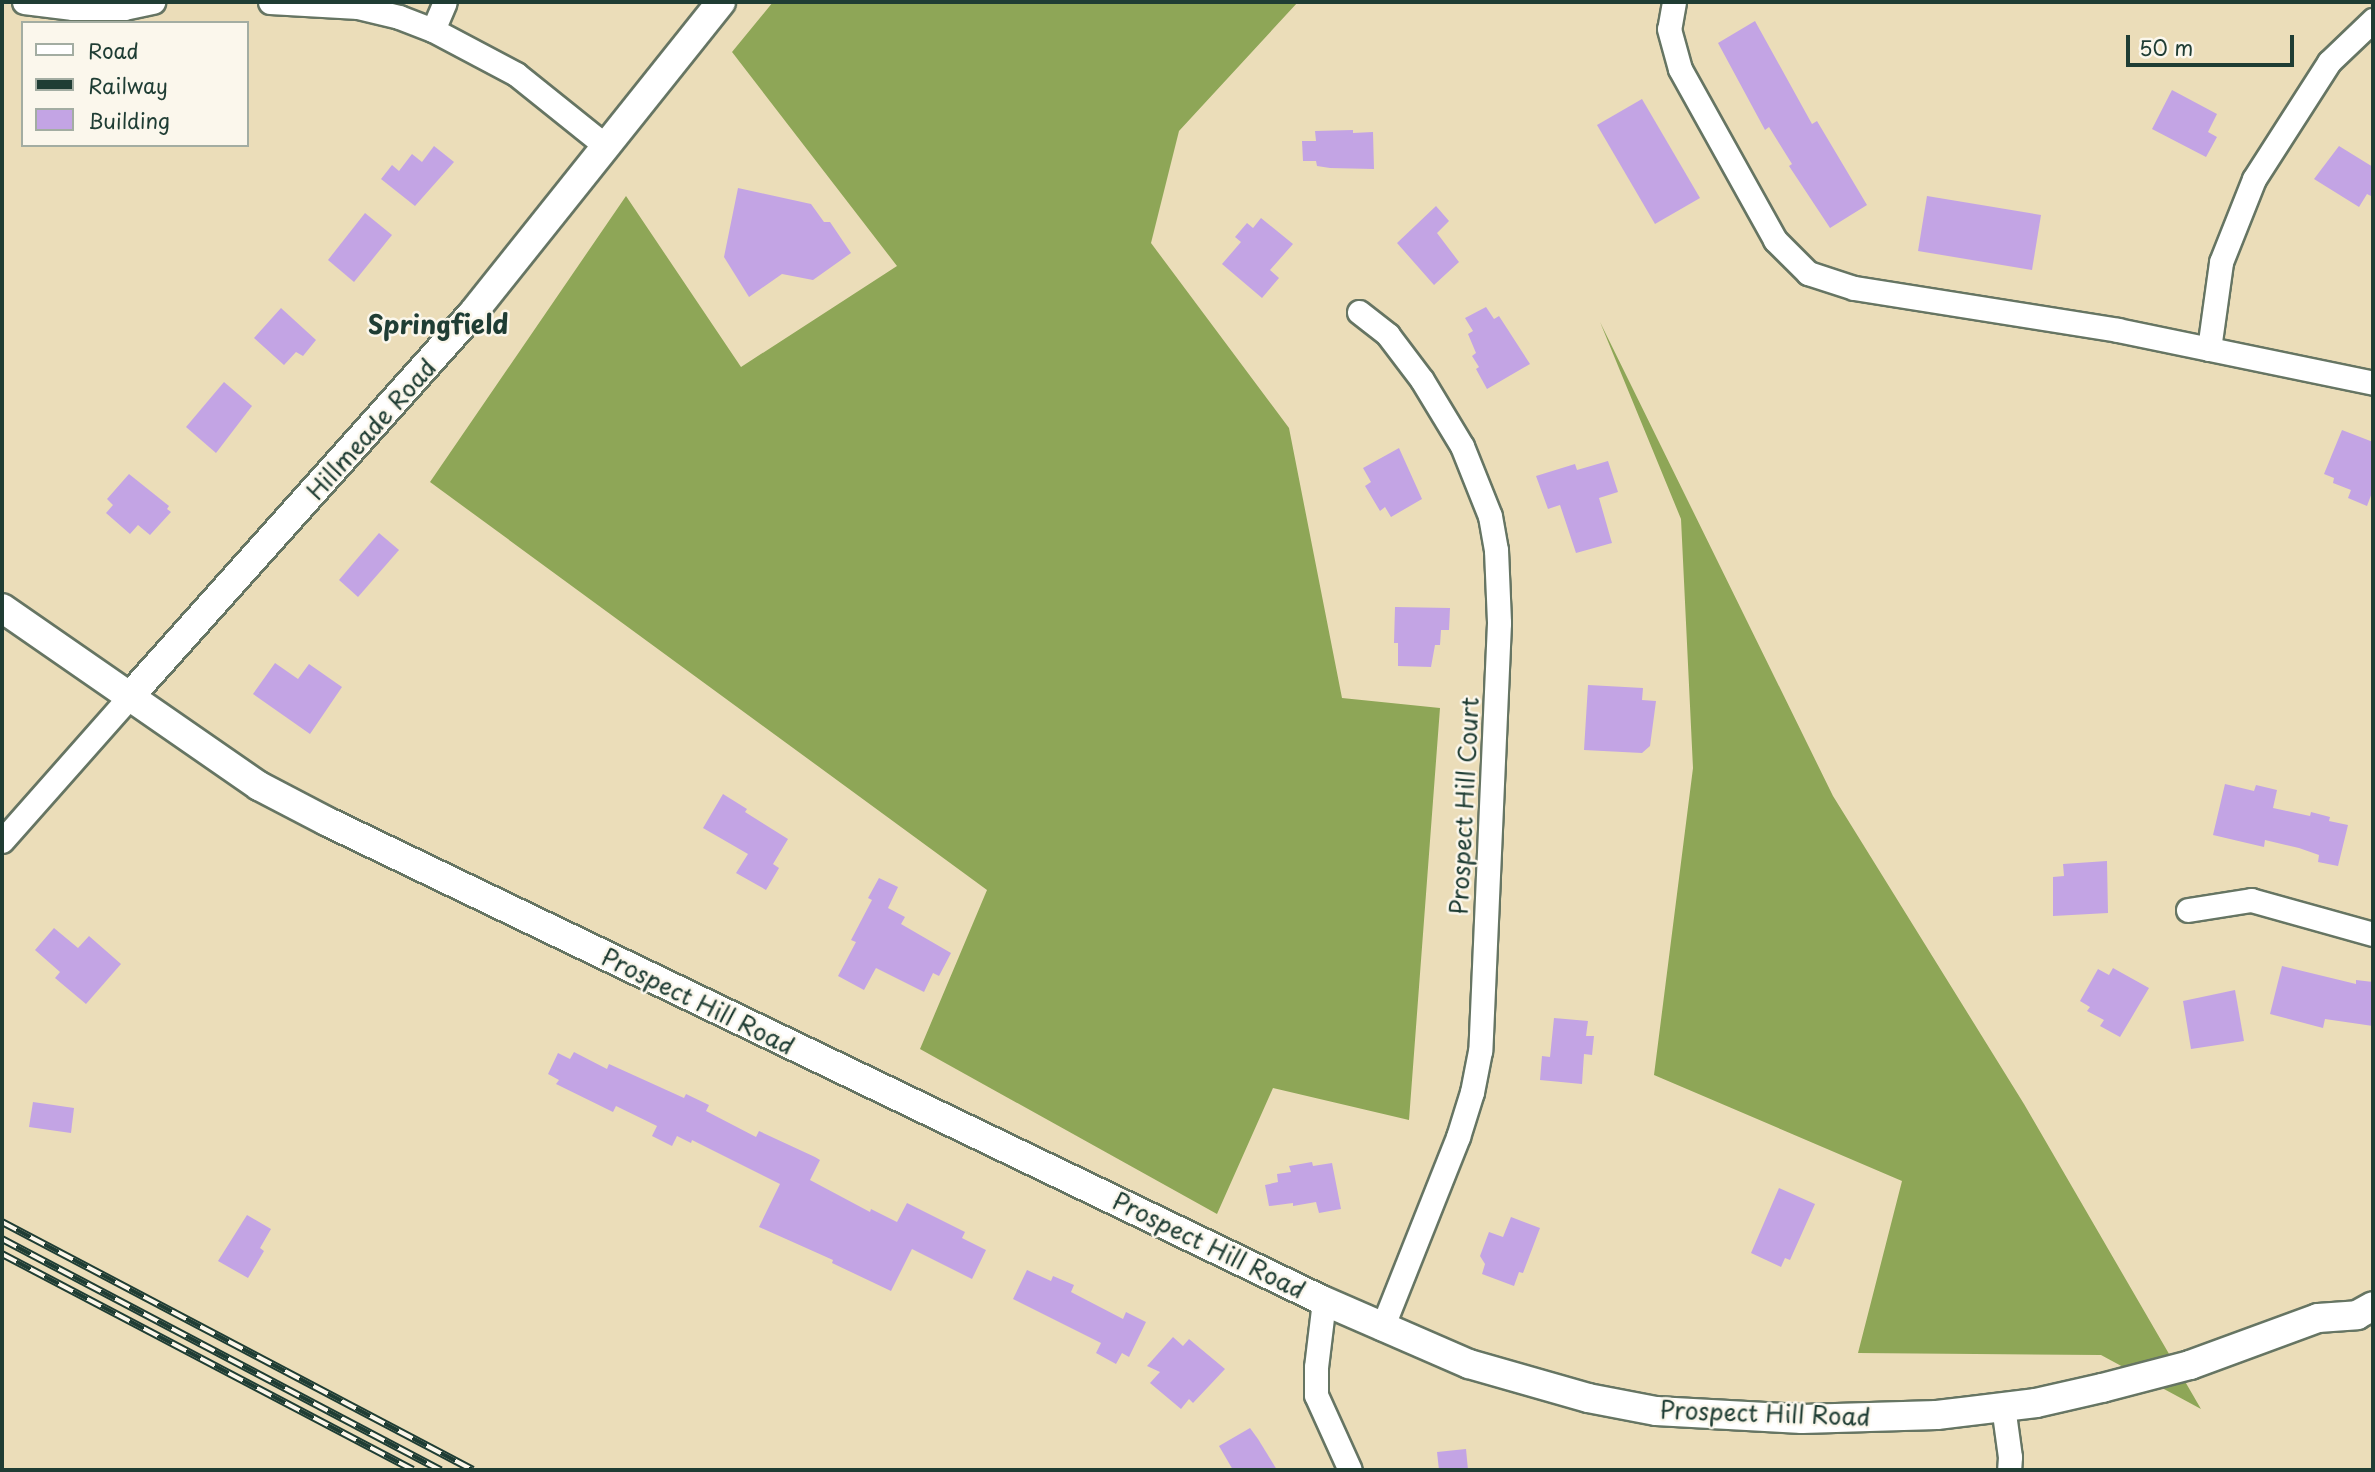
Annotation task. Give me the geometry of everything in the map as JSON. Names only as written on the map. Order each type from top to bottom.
[{"type":"street","points":[[24,2],[72,8],[111,8],[153,2]]},
{"type":"street","points":[[270,2],[358,7],[399,17],[433,30],[516,74],[606,146]]},
{"type":"street","points":[[433,30],[445,2]]},
{"type":"street","name":"Hillmeade Road","points":[[2,841],[422,372],[721,2]]},
{"type":"street","points":[[1674,2],[1669,29],[1680,69],[1775,240],[1808,273],[1854,288],[2118,330],[2373,383]]},
{"type":"street","points":[[2208,349],[2221,262],[2255,179],[2329,62],[2373,20]]},
{"type":"street","name":"Prospect Hill Court","points":[[1359,312],[1388,335],[1422,380],[1462,446],[1490,516],[1496,550],[1499,624],[1480,1051],[1472,1092],[1458,1137],[1381,1328]]},
{"type":"street","name":"Prospect Hill Road","points":[[2,608],[259,786],[326,821],[1324,1301],[1469,1364],[1588,1398],[1656,1411],[1802,1419],[1937,1415],[2036,1403],[2190,1365],[2318,1318],[2357,1315],[2373,1306]]},
{"type":"street","points":[[2188,910],[2251,900],[2373,934]]},
{"type":"street","points":[[1324,1301],[1316,1367],[1316,1395],[1350,1470]]},
{"type":"street","points":[[2003,1406],[2010,1457],[2009,1470]]},
{"type":"green space","points":[[773,2],[1298,2],[1179,131],[1151,243],[1289,428],[1342,698],[1440,708],[1409,1120],[1273,1088],[1217,1214],[920,1049],[987,890],[430,482],[626,196],[741,367],[897,266],[732,52]]},
{"type":"green space","points":[[1600,322],[1833,796],[2024,1104],[2201,1409],[2101,1355],[1858,1353],[1902,1181],[1654,1075],[1693,768],[1681,519]]},
{"type":"building","points":[[1755,21],[1812,124],[1817,121],[1867,205],[1830,228],[1789,166],[1792,164],[1769,127],[1765,130],[1718,43]]},
{"type":"building","points":[[2172,90],[2217,114],[2208,132],[2217,137],[2206,157],[2152,129]]},
{"type":"building","points":[[1642,99],[1700,198],[1655,224],[1597,125]]},
{"type":"building","points":[[1353,130],[1353,133],[1373,132],[1374,169],[1330,168],[1317,166],[1316,161],[1303,161],[1302,141],[1316,141],[1315,131]]},
{"type":"building","points":[[434,146],[454,162],[415,206],[381,179],[392,165],[399,171],[412,154],[422,162]]},
{"type":"building","points":[[2339,146],[2373,167],[2373,197],[2367,194],[2359,207],[2314,179]]},
{"type":"building","points":[[738,188],[811,204],[824,222],[830,222],[851,253],[813,280],[782,274],[749,297],[724,257]]},
{"type":"building","points":[[1927,196],[2041,215],[2032,270],[1918,251]]},
{"type":"building","points":[[1436,206],[1449,221],[1437,233],[1459,262],[1434,285],[1397,243]]},
{"type":"building","points":[[365,213],[392,235],[354,282],[328,260]]},
{"type":"building","points":[[1261,218],[1293,244],[1270,270],[1279,278],[1262,298],[1222,264],[1241,242],[1235,237],[1247,223],[1253,228]]},
{"type":"building","points":[[1486,307],[1494,319],[1499,316],[1530,364],[1487,389],[1476,369],[1479,367],[1472,356],[1476,353],[1468,334],[1473,331],[1465,318]]},
{"type":"building","points":[[281,308],[316,340],[303,356],[296,352],[284,365],[254,338]]},
{"type":"building","points":[[224,382],[252,406],[216,453],[186,427]]},
{"type":"building","points":[[2342,430],[2373,442],[2373,490],[2367,506],[2348,498],[2351,490],[2333,483],[2334,478],[2324,474]]},
{"type":"building","points":[[1399,448],[1422,499],[1391,517],[1385,507],[1380,511],[1365,486],[1371,482],[1363,468]]},
{"type":"building","points":[[1608,461],[1618,492],[1599,498],[1612,543],[1576,553],[1560,505],[1548,509],[1536,476],[1575,464],[1577,470]]},
{"type":"building","points":[[129,474],[169,506],[167,509],[171,512],[150,535],[138,525],[130,534],[106,513],[113,505],[107,499]]},
{"type":"building","points":[[379,533],[399,550],[358,597],[339,580]]},
{"type":"building","points":[[1395,607],[1450,608],[1449,630],[1441,630],[1440,645],[1435,645],[1431,667],[1398,666],[1398,643],[1394,643]]},
{"type":"building","points":[[275,663],[298,679],[309,664],[342,687],[310,734],[253,694]]},
{"type":"building","points":[[1588,685],[1643,688],[1642,700],[1656,701],[1650,746],[1642,753],[1584,750]]},
{"type":"building","points":[[2225,784],[2254,791],[2256,785],[2277,790],[2273,808],[2310,816],[2311,812],[2330,817],[2329,821],[2348,825],[2338,866],[2318,862],[2319,855],[2299,848],[2265,840],[2264,847],[2213,835]]},
{"type":"building","points":[[723,794],[747,809],[745,812],[788,839],[773,864],[779,868],[766,890],[736,873],[748,854],[703,828]]},
{"type":"building","points":[[2107,861],[2108,913],[2053,916],[2053,877],[2064,876],[2063,864]]},
{"type":"building","points":[[879,878],[898,887],[888,908],[905,917],[901,924],[951,953],[939,976],[933,973],[924,992],[876,968],[864,990],[838,976],[856,942],[851,940],[872,900],[868,898]]},
{"type":"building","points":[[54,928],[78,948],[89,936],[121,964],[86,1004],[55,978],[60,972],[35,950]]},
{"type":"building","points":[[2282,966],[2356,984],[2356,980],[2373,982],[2373,1026],[2325,1019],[2323,1028],[2270,1014]]},
{"type":"building","points":[[2113,968],[2149,988],[2120,1037],[2100,1026],[2104,1020],[2087,1011],[2090,1007],[2080,1001],[2098,969],[2109,975]]},
{"type":"building","points":[[2235,990],[2244,1041],[2191,1049],[2183,1001]]},
{"type":"building","points":[[1554,1018],[1588,1021],[1586,1036],[1594,1036],[1592,1055],[1584,1054],[1582,1084],[1540,1080],[1542,1056],[1550,1057]]},
{"type":"building","points":[[574,1052],[607,1069],[609,1064],[684,1098],[686,1094],[709,1105],[706,1111],[756,1137],[759,1131],[815,1157],[820,1160],[810,1180],[870,1212],[871,1209],[897,1222],[907,1203],[965,1232],[962,1238],[986,1250],[972,1279],[912,1249],[891,1291],[832,1263],[833,1260],[759,1227],[780,1184],[692,1140],[691,1143],[677,1136],[672,1146],[652,1136],[657,1126],[616,1106],[613,1112],[556,1084],[559,1080],[548,1074],[558,1053],[570,1059]]},
{"type":"building","points":[[33,1102],[74,1108],[71,1133],[29,1127]]},
{"type":"building","points":[[1312,1162],[1313,1166],[1332,1163],[1341,1209],[1319,1213],[1316,1202],[1269,1206],[1265,1185],[1278,1182],[1277,1174],[1291,1172],[1289,1166]]},
{"type":"building","points":[[1779,1188],[1815,1204],[1790,1260],[1785,1258],[1781,1267],[1751,1253]]},
{"type":"building","points":[[247,1215],[271,1229],[260,1248],[264,1251],[248,1278],[218,1261]]},
{"type":"building","points":[[1511,1217],[1540,1228],[1523,1273],[1519,1272],[1514,1286],[1482,1274],[1485,1264],[1480,1256],[1489,1232],[1503,1237]]},
{"type":"building","points":[[1027,1270],[1051,1281],[1053,1276],[1074,1285],[1071,1292],[1123,1319],[1126,1312],[1146,1322],[1129,1357],[1122,1353],[1116,1364],[1096,1353],[1101,1343],[1013,1299]]},
{"type":"building","points":[[1173,1337],[1183,1346],[1189,1339],[1225,1369],[1193,1403],[1189,1399],[1181,1409],[1150,1383],[1160,1372],[1147,1366]]},
{"type":"building","points":[[1250,1428],[1277,1470],[1233,1470],[1219,1446]]},
{"type":"building","points":[[1466,1449],[1468,1470],[1439,1470],[1437,1452]]},
{"type":"railway","points":[[2,1222],[473,1470]]},
{"type":"railway","points":[[2,1239],[441,1470]]},
{"type":"railway","points":[[2,1254],[413,1470]]},
{"type":"district","name":"Springfield","points":[[438,324]]}]
